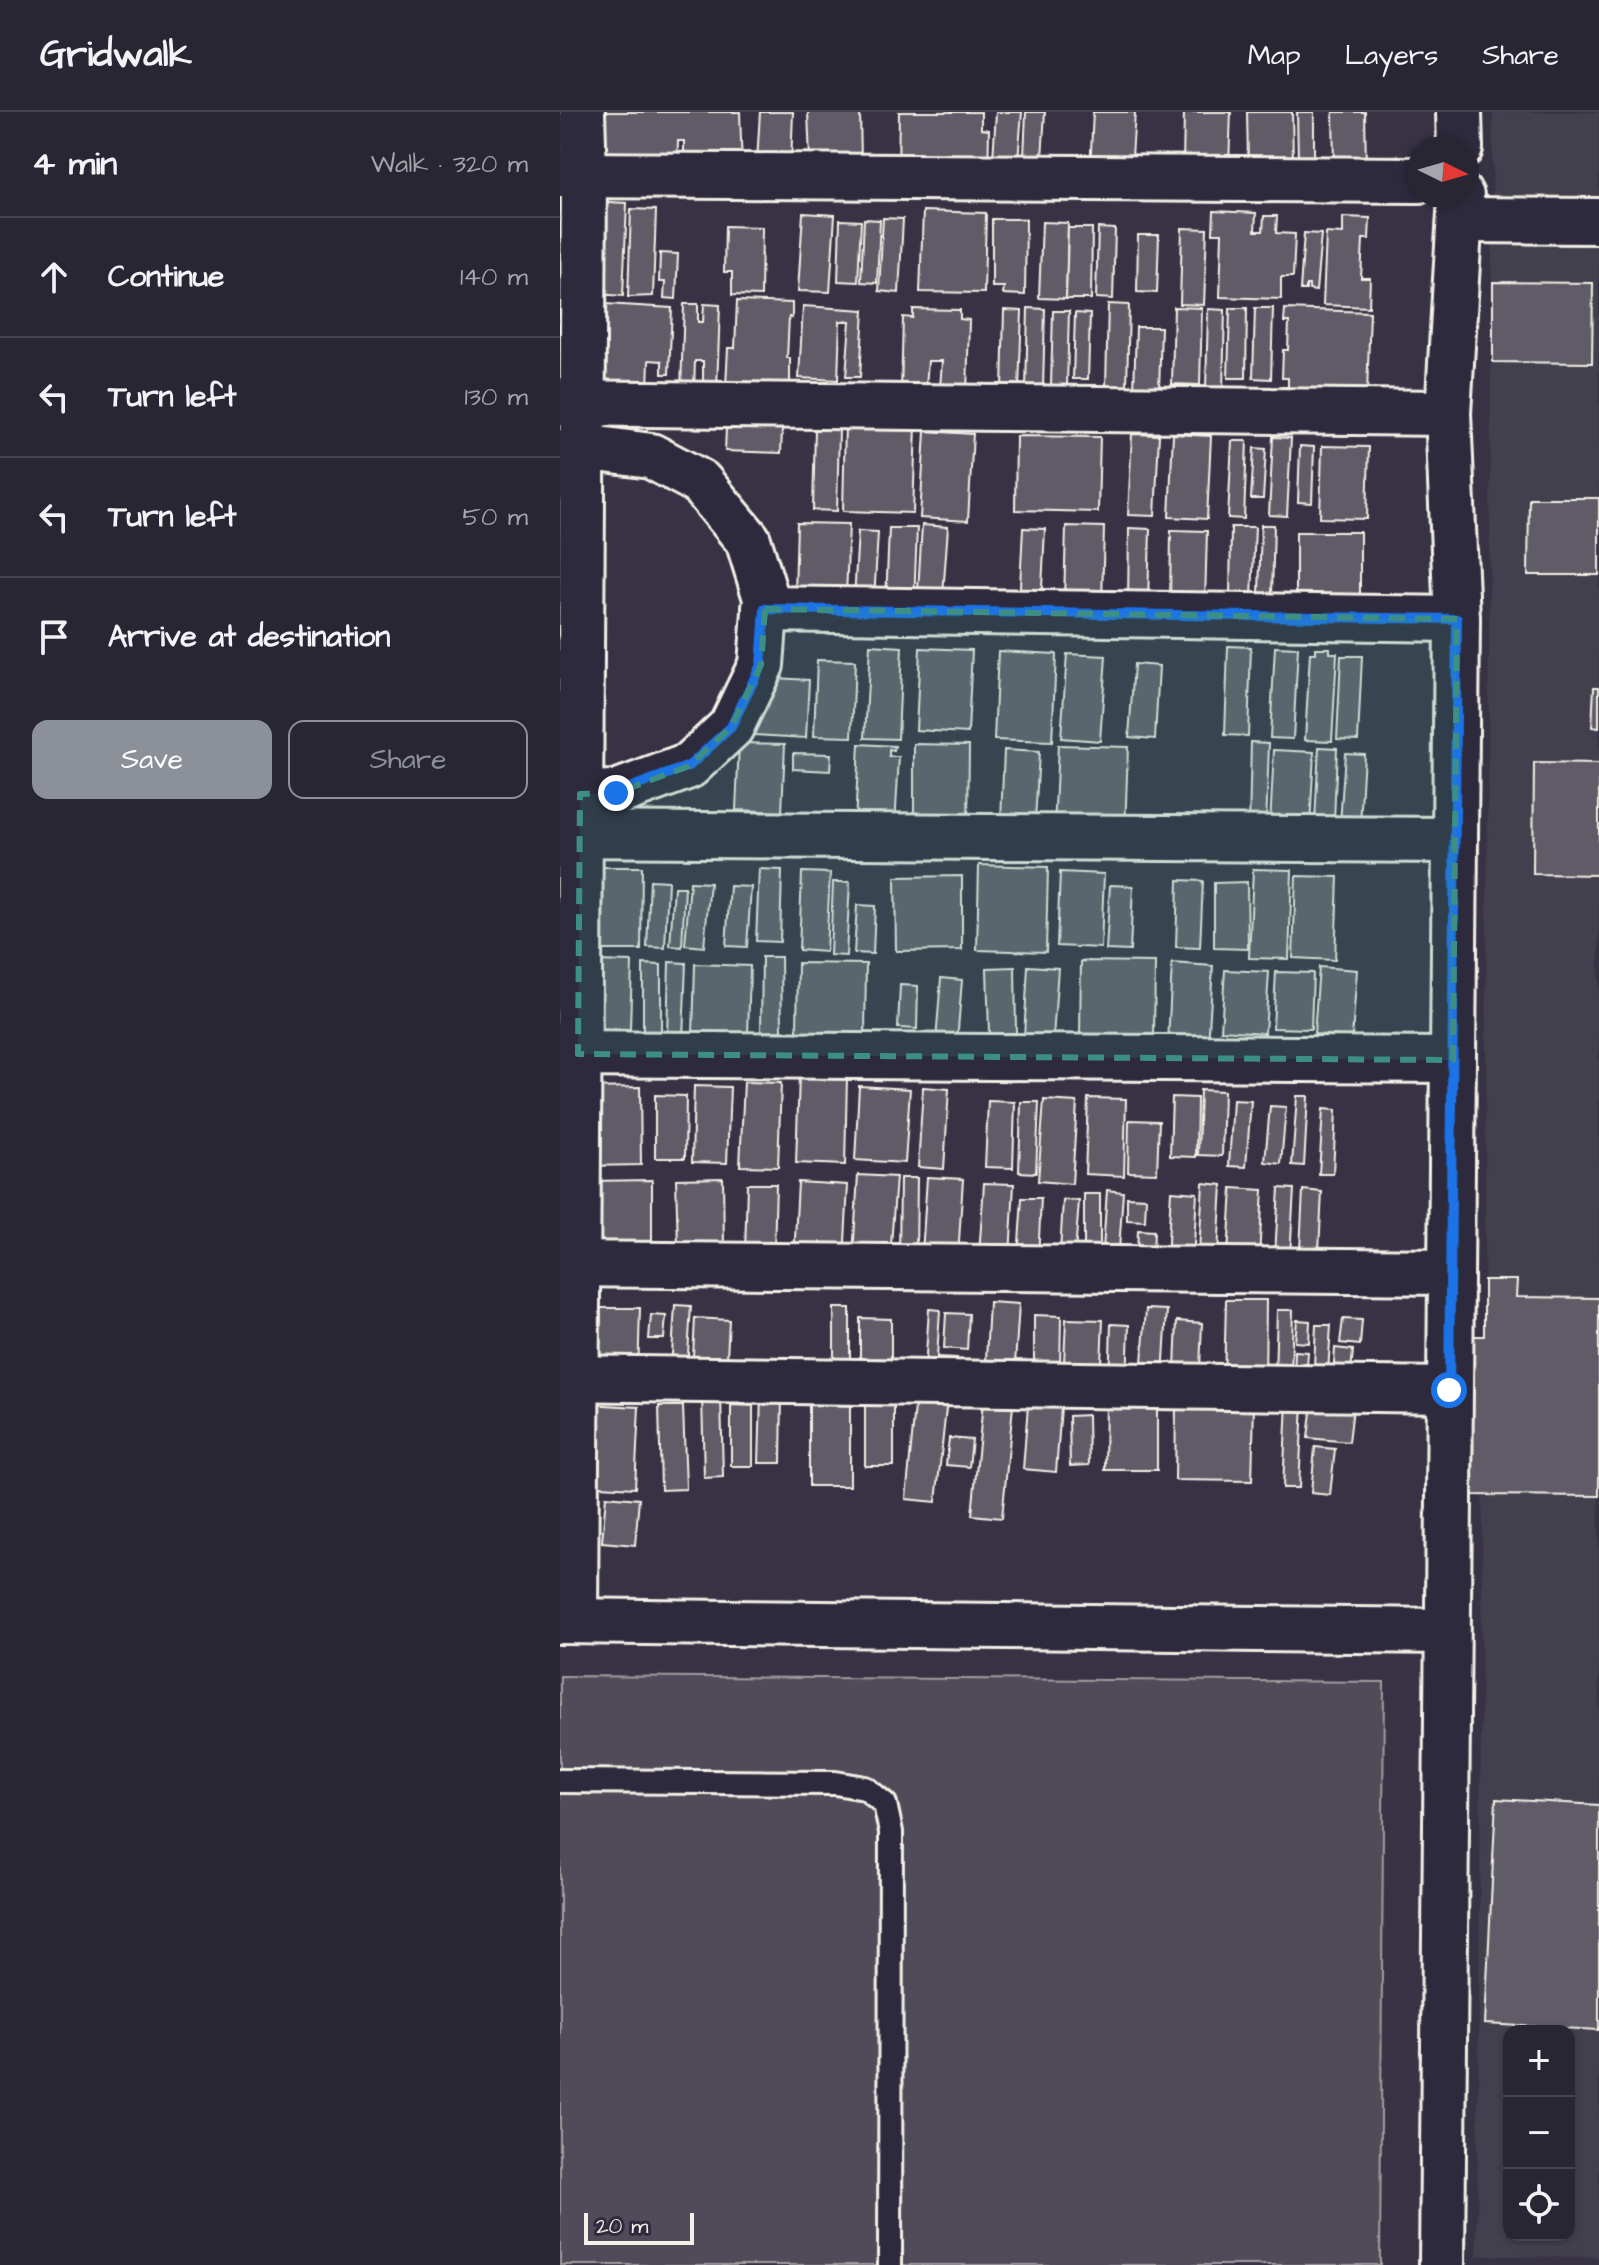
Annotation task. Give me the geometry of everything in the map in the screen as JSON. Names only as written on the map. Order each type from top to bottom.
[{"type":"street","points":[[582,112],[572,175],[568,1621],[1447,1631]]},
{"type":"street","points":[[1459,112],[1460,136]]},
{"type":"street","points":[[572,175],[1407,180]]},
{"type":"street","points":[[1442,2265],[1457,619],[1448,413],[1461,208],[1599,221]]},
{"type":"street","points":[[571,403],[1448,413]]},
{"type":"street","points":[[570,813],[689,766],[731,727],[761,665],[766,598],[748,540],[700,482],[651,456],[571,450]]},
{"type":"street","points":[[765,609],[1457,619]]},
{"type":"street","points":[[570,813],[1455,840]]},
{"type":"street","points":[[569,1054],[1453,1060]]},
{"type":"street","points":[[569,1264],[1451,1272]]},
{"type":"street","points":[[568,1378],[1449,1390]]},
{"type":"lane","points":[[560,1781],[835,1783],[865,1788],[885,1804],[891,1832],[890,2265]]},
{"type":"highlighted area","points":[[765,609],[1457,619],[1453,1060],[578,1054],[580,794],[616,793],[689,766],[731,727],[761,665]]},
{"type":"shaded area","points":[[1493,112],[1599,112],[1599,2257],[1477,2256]]},
{"type":"shaded area","points":[[560,1676],[1384,1682],[1380,2265],[560,2265]]},
{"type":"building","points":[[602,112],[740,112],[742,168],[684,167],[684,141],[678,141],[677,167],[601,166]]},
{"type":"building","points":[[760,112],[793,112],[791,164],[757,162]]},
{"type":"building","points":[[808,112],[860,112],[861,159],[810,160]]},
{"type":"building","points":[[899,112],[981,112],[981,129],[989,130],[988,175],[898,174]]},
{"type":"building","points":[[996,112],[1022,112],[1018,160],[993,159]]},
{"type":"building","points":[[1026,112],[1045,112],[1042,158],[1024,157]]},
{"type":"building","points":[[1093,112],[1135,112],[1132,157],[1090,171]]},
{"type":"building","points":[[1184,112],[1231,112],[1229,165],[1183,166]]},
{"type":"building","points":[[1247,112],[1292,112],[1293,160],[1248,161]]},
{"type":"building","points":[[1297,112],[1314,112],[1314,160],[1298,160]]},
{"type":"building","points":[[1333,112],[1365,112],[1366,166],[1334,167]]},
{"type":"building","points":[[589,201],[627,203],[623,296],[584,293]]},
{"type":"building","points":[[631,209],[656,210],[653,296],[628,297]]},
{"type":"building","points":[[923,211],[986,213],[984,293],[920,292]]},
{"type":"building","points":[[1214,211],[1256,213],[1255,231],[1263,231],[1264,216],[1277,216],[1276,233],[1295,234],[1293,277],[1281,277],[1281,299],[1220,297],[1222,233],[1213,233]]},
{"type":"building","points":[[803,213],[835,215],[830,292],[798,291]]},
{"type":"building","points":[[1343,217],[1370,218],[1369,239],[1363,239],[1361,278],[1370,278],[1369,307],[1323,305],[1326,233],[1343,234]]},
{"type":"building","points":[[883,218],[903,219],[899,293],[879,291]]},
{"type":"building","points":[[864,219],[880,220],[877,283],[861,282]]},
{"type":"building","points":[[992,219],[1026,219],[1025,295],[1003,294],[1004,287],[992,287]]},
{"type":"building","points":[[840,220],[861,221],[858,282],[838,281]]},
{"type":"building","points":[[1042,222],[1068,223],[1066,299],[1039,298]]},
{"type":"building","points":[[725,226],[762,227],[761,296],[732,295],[732,272],[724,272]]},
{"type":"building","points":[[1068,228],[1092,228],[1091,299],[1066,299]]},
{"type":"building","points":[[1098,228],[1115,229],[1113,299],[1096,298]]},
{"type":"building","points":[[1182,228],[1207,229],[1204,305],[1180,304]]},
{"type":"building","points":[[1304,233],[1321,234],[1316,291],[1309,290],[1309,285],[1306,285],[1306,290],[1300,290]]},
{"type":"building","points":[[1138,235],[1159,235],[1157,293],[1137,292]]},
{"type":"building","points":[[660,253],[678,254],[676,299],[664,298],[665,282],[659,282]]},
{"type":"building","points":[[1493,282],[1593,283],[1592,363],[1493,362]]},
{"type":"building","points":[[737,301],[792,303],[787,358],[790,358],[790,388],[726,386],[728,348],[735,348]]},
{"type":"building","points":[[588,303],[672,308],[669,374],[662,374],[662,361],[649,360],[648,388],[585,385]]},
{"type":"building","points":[[684,304],[698,304],[698,322],[703,322],[704,304],[720,305],[717,390],[703,390],[703,361],[695,361],[694,390],[681,389]]},
{"type":"building","points":[[1108,304],[1129,305],[1127,386],[1106,386]]},
{"type":"building","points":[[803,306],[864,310],[860,377],[846,377],[850,321],[840,321],[838,380],[799,378]]},
{"type":"building","points":[[1174,307],[1202,308],[1200,385],[1172,384]]},
{"type":"building","points":[[1028,308],[1045,309],[1043,389],[1026,389]]},
{"type":"building","points":[[1230,308],[1247,308],[1246,378],[1228,378]]},
{"type":"building","points":[[1255,308],[1273,308],[1271,379],[1253,378]]},
{"type":"building","points":[[913,309],[960,310],[960,319],[969,320],[967,395],[901,394],[903,317],[913,318]],"holes":[[[928,361],[942,361],[940,388],[926,387]]]},
{"type":"building","points":[[1208,309],[1225,310],[1223,390],[1206,389]]},
{"type":"building","points":[[1285,309],[1370,312],[1367,394],[1282,393],[1282,387],[1288,387],[1288,378],[1282,378],[1283,350],[1288,350],[1289,322],[1284,322]]},
{"type":"building","points":[[1004,310],[1022,311],[1019,389],[1002,389]]},
{"type":"building","points":[[1053,311],[1069,311],[1067,385],[1051,385]]},
{"type":"building","points":[[1075,313],[1090,314],[1088,379],[1073,379]]},
{"type":"building","points":[[1136,327],[1161,327],[1159,392],[1134,391]]},
{"type":"building","points":[[845,423],[916,425],[913,513],[843,511]]},
{"type":"building","points":[[726,428],[782,429],[781,453],[725,451]]},
{"type":"building","points":[[815,429],[839,429],[837,511],[813,510]]},
{"type":"building","points":[[925,431],[973,434],[968,521],[920,518]]},
{"type":"building","points":[[1132,434],[1159,435],[1155,516],[1128,515]]},
{"type":"building","points":[[1173,434],[1211,436],[1207,519],[1169,517]]},
{"type":"building","points":[[1016,436],[1100,437],[1098,512],[1015,510]]},
{"type":"building","points":[[1273,437],[1291,438],[1287,516],[1269,515]]},
{"type":"building","points":[[1232,441],[1247,441],[1244,519],[1228,518]]},
{"type":"building","points":[[1300,446],[1314,447],[1312,503],[1298,502]]},
{"type":"building","points":[[1322,446],[1369,447],[1367,519],[1320,518]]},
{"type":"building","points":[[1254,448],[1266,449],[1263,499],[1251,499]]},
{"type":"building","points":[[1529,498],[1599,498],[1599,575],[1528,575]]},
{"type":"building","points":[[797,523],[849,524],[846,596],[795,594]]},
{"type":"building","points":[[922,525],[948,527],[942,609],[917,608]]},
{"type":"building","points":[[1261,525],[1274,525],[1272,595],[1259,595]]},
{"type":"building","points":[[1066,526],[1104,527],[1102,603],[1064,602]]},
{"type":"building","points":[[1231,527],[1255,527],[1252,597],[1230,597]]},
{"type":"building","points":[[889,528],[917,528],[914,602],[886,602]]},
{"type":"building","points":[[1023,528],[1045,529],[1041,607],[1019,606]]},
{"type":"building","points":[[1129,528],[1150,529],[1148,603],[1128,602]]},
{"type":"building","points":[[1171,530],[1207,531],[1205,603],[1170,603]]},
{"type":"building","points":[[858,531],[878,532],[874,601],[854,599]]},
{"type":"building","points":[[1296,532],[1360,532],[1360,612],[1296,612]]},
{"type":"building","points":[[870,645],[902,647],[898,739],[865,738]]},
{"type":"building","points":[[1228,646],[1251,647],[1248,736],[1225,735]]},
{"type":"building","points":[[1275,647],[1298,648],[1293,739],[1270,738]]},
{"type":"building","points":[[920,648],[972,650],[968,733],[916,730]]},
{"type":"building","points":[[1316,648],[1330,648],[1330,653],[1337,653],[1332,741],[1305,740],[1310,653],[1316,653]]},
{"type":"building","points":[[998,651],[1056,654],[1052,742],[994,740]]},
{"type":"building","points":[[1067,654],[1106,656],[1100,741],[1061,738]]},
{"type":"building","points":[[1341,656],[1362,656],[1358,740],[1337,739]]},
{"type":"building","points":[[817,660],[855,661],[852,737],[814,736]]},
{"type":"building","points":[[1134,664],[1159,666],[1155,739],[1129,737]]},
{"type":"building","points":[[757,677],[809,680],[806,738],[754,735]]},
{"type":"building","points":[[1594,687],[1599,687],[1599,728],[1592,727]]},
{"type":"building","points":[[1251,742],[1269,743],[1266,827],[1249,827]]},
{"type":"building","points":[[739,743],[785,744],[782,812],[736,810]]},
{"type":"building","points":[[859,744],[895,746],[894,751],[889,750],[889,757],[899,757],[895,826],[855,824]]},
{"type":"building","points":[[914,744],[969,745],[968,832],[914,832]]},
{"type":"building","points":[[1058,745],[1128,747],[1125,832],[1054,830]]},
{"type":"building","points":[[1319,747],[1337,748],[1334,822],[1315,821]]},
{"type":"building","points":[[1004,750],[1039,752],[1035,822],[1001,820]]},
{"type":"building","points":[[1274,750],[1314,752],[1310,827],[1270,825]]},
{"type":"building","points":[[793,753],[831,754],[830,771],[793,769]]},
{"type":"building","points":[[1345,753],[1364,754],[1360,825],[1340,824]]},
{"type":"building","points":[[1534,763],[1599,764],[1599,875],[1533,874]]},
{"type":"building","points":[[979,865],[1048,867],[1046,952],[977,950]]},
{"type":"building","points":[[589,867],[642,867],[641,950],[589,950]]},
{"type":"building","points":[[759,869],[782,870],[780,942],[756,941]]},
{"type":"building","points":[[1253,869],[1292,870],[1289,959],[1249,958]]},
{"type":"building","points":[[802,872],[830,873],[826,952],[799,950]]},
{"type":"building","points":[[1060,872],[1104,874],[1101,948],[1057,946]]},
{"type":"building","points":[[962,876],[962,950],[896,951],[895,877]]},
{"type":"building","points":[[1296,876],[1338,877],[1335,960],[1293,958]]},
{"type":"building","points":[[650,880],[668,881],[665,948],[647,947]]},
{"type":"building","points":[[1178,880],[1203,881],[1200,948],[1176,947]]},
{"type":"building","points":[[690,882],[710,883],[704,947],[685,945]]},
{"type":"building","points":[[833,882],[850,882],[846,956],[830,955]]},
{"type":"building","points":[[1247,882],[1248,949],[1214,948],[1214,883]]},
{"type":"building","points":[[1110,885],[1133,886],[1130,951],[1106,950]]},
{"type":"building","points":[[730,886],[751,887],[747,947],[726,946]]},
{"type":"building","points":[[674,887],[685,887],[682,947],[670,946]]},
{"type":"building","points":[[857,905],[875,906],[873,954],[854,953]]},
{"type":"building","points":[[762,957],[781,957],[782,1031],[761,1032]]},
{"type":"building","points":[[595,961],[632,962],[630,1030],[593,1029]]},
{"type":"building","points":[[1081,961],[1155,962],[1154,1037],[1080,1036]]},
{"type":"building","points":[[669,962],[686,963],[683,1038],[667,1038]]},
{"type":"building","points":[[798,963],[866,964],[865,1034],[797,1034]]},
{"type":"building","points":[[1172,963],[1213,966],[1208,1046],[1168,1043]]},
{"type":"building","points":[[643,964],[661,965],[661,1034],[643,1034]]},
{"type":"building","points":[[695,964],[750,966],[748,1036],[693,1035]]},
{"type":"building","points":[[1028,966],[1058,968],[1053,1038],[1024,1037]]},
{"type":"building","points":[[1015,967],[1016,1033],[989,1033],[987,968]]},
{"type":"building","points":[[1319,967],[1357,970],[1352,1037],[1314,1034]]},
{"type":"building","points":[[1225,970],[1269,972],[1265,1033],[1221,1030]]},
{"type":"building","points":[[1276,972],[1313,973],[1311,1029],[1273,1028]]},
{"type":"building","points":[[941,978],[962,980],[957,1042],[936,1041]]},
{"type":"building","points":[[900,985],[918,986],[917,1029],[898,1028]]},
{"type":"building","points":[[799,1076],[847,1077],[845,1165],[796,1163]]},
{"type":"building","points":[[744,1082],[781,1083],[778,1167],[740,1166]]},
{"type":"building","points":[[694,1086],[730,1087],[727,1163],[692,1162]]},
{"type":"building","points":[[859,1086],[910,1089],[905,1163],[855,1160]]},
{"type":"building","points":[[640,1087],[641,1165],[588,1166],[587,1088]]},
{"type":"building","points":[[923,1087],[949,1089],[944,1169],[918,1167]]},
{"type":"building","points":[[1200,1090],[1224,1091],[1222,1156],[1198,1155]]},
{"type":"building","points":[[655,1095],[686,1096],[685,1158],[655,1158]]},
{"type":"building","points":[[1297,1096],[1308,1096],[1304,1166],[1292,1165]]},
{"type":"building","points":[[1172,1097],[1197,1098],[1196,1157],[1170,1156]]},
{"type":"building","points":[[1088,1098],[1126,1099],[1124,1176],[1085,1174]]},
{"type":"building","points":[[1044,1100],[1077,1102],[1072,1184],[1038,1181]]},
{"type":"building","points":[[1233,1100],[1251,1101],[1246,1167],[1229,1166]]},
{"type":"building","points":[[988,1101],[1015,1102],[1013,1168],[985,1167]]},
{"type":"building","points":[[1021,1102],[1039,1102],[1036,1173],[1019,1172]]},
{"type":"building","points":[[1270,1106],[1286,1107],[1281,1164],[1265,1162]]},
{"type":"building","points":[[1323,1109],[1336,1110],[1333,1174],[1319,1174]]},
{"type":"building","points":[[1129,1120],[1159,1121],[1157,1173],[1128,1172]]},
{"type":"building","points":[[858,1175],[896,1177],[890,1259],[853,1256]]},
{"type":"building","points":[[927,1177],[963,1179],[958,1257],[922,1254]]},
{"type":"building","points":[[723,1178],[724,1246],[678,1247],[676,1179]]},
{"type":"building","points":[[900,1178],[917,1178],[916,1258],[899,1258]]},
{"type":"building","points":[[652,1180],[652,1258],[590,1258],[589,1181]]},
{"type":"building","points":[[798,1182],[848,1185],[844,1261],[794,1258]]},
{"type":"building","points":[[984,1183],[1014,1184],[1010,1257],[979,1255]]},
{"type":"building","points":[[1203,1183],[1222,1185],[1218,1253],[1199,1252]]},
{"type":"building","points":[[747,1184],[776,1184],[774,1253],[745,1253]]},
{"type":"building","points":[[1232,1188],[1263,1190],[1259,1257],[1228,1255]]},
{"type":"building","points":[[1279,1188],[1294,1189],[1290,1256],[1275,1254]]},
{"type":"building","points":[[1107,1190],[1123,1192],[1119,1250],[1103,1249]]},
{"type":"building","points":[[1303,1190],[1322,1192],[1319,1251],[1300,1250]]},
{"type":"building","points":[[1171,1191],[1197,1193],[1193,1261],[1167,1259]]},
{"type":"building","points":[[1084,1194],[1100,1194],[1100,1256],[1084,1256]]},
{"type":"building","points":[[1127,1197],[1146,1198],[1145,1221],[1127,1220]]},
{"type":"building","points":[[1022,1198],[1041,1198],[1038,1259],[1018,1258]]},
{"type":"building","points":[[1063,1200],[1079,1201],[1075,1253],[1060,1252]]},
{"type":"building","points":[[1138,1230],[1154,1231],[1153,1254],[1137,1253]]},
{"type":"building","points":[[1484,1280],[1517,1280],[1516,1297],[1599,1298],[1599,1496],[1467,1495],[1469,1336],[1484,1336]]},
{"type":"building","points":[[1226,1300],[1266,1300],[1265,1384],[1224,1383]]},
{"type":"building","points":[[989,1302],[1019,1304],[1014,1380],[985,1379]]},
{"type":"building","points":[[675,1305],[691,1306],[687,1371],[671,1371]]},
{"type":"building","points":[[597,1308],[640,1308],[638,1377],[596,1376]]},
{"type":"building","points":[[834,1308],[850,1308],[850,1385],[834,1385]]},
{"type":"building","points":[[929,1309],[940,1310],[937,1357],[957,1358],[955,1388],[924,1385]]},
{"type":"building","points":[[1146,1309],[1167,1310],[1163,1377],[1141,1376]]},
{"type":"building","points":[[1277,1310],[1293,1310],[1291,1376],[1275,1376]]},
{"type":"building","points":[[946,1313],[969,1314],[967,1350],[944,1348]]},
{"type":"building","points":[[651,1315],[666,1316],[664,1339],[649,1339]]},
{"type":"building","points":[[1034,1315],[1061,1316],[1060,1369],[1034,1368]]},
{"type":"building","points":[[695,1318],[729,1320],[726,1378],[692,1376]]},
{"type":"building","points":[[860,1318],[891,1319],[891,1372],[860,1372]]},
{"type":"building","points":[[1066,1319],[1103,1320],[1100,1385],[1063,1384]]},
{"type":"building","points":[[1343,1319],[1362,1320],[1360,1345],[1340,1343]]},
{"type":"building","points":[[1297,1320],[1310,1321],[1309,1343],[1295,1342]]},
{"type":"building","points":[[1177,1321],[1202,1323],[1199,1392],[1174,1391]]},
{"type":"building","points":[[1111,1324],[1129,1325],[1127,1385],[1109,1385]]},
{"type":"building","points":[[1316,1325],[1331,1325],[1327,1388],[1313,1388]]},
{"type":"building","points":[[1335,1348],[1353,1350],[1349,1394],[1332,1393]]},
{"type":"building","points":[[1295,1351],[1308,1352],[1306,1380],[1294,1380]]},
{"type":"building","points":[[702,1395],[721,1395],[723,1477],[704,1478]]},
{"type":"building","points":[[761,1395],[782,1396],[781,1463],[759,1463]]},
{"type":"building","points":[[916,1396],[947,1399],[936,1502],[906,1499]]},
{"type":"building","points":[[1106,1397],[1157,1397],[1157,1470],[1105,1470]]},
{"type":"building","points":[[809,1399],[850,1399],[850,1486],[809,1486]]},
{"type":"building","points":[[1287,1401],[1303,1402],[1299,1488],[1283,1488]]},
{"type":"building","points":[[865,1402],[894,1402],[894,1466],[865,1466]]},
{"type":"building","points":[[983,1402],[1013,1406],[1002,1518],[972,1515]]},
{"type":"building","points":[[1312,1403],[1353,1408],[1349,1442],[1308,1438]]},
{"type":"building","points":[[586,1404],[639,1407],[635,1488],[582,1485]]},
{"type":"building","points":[[1176,1404],[1254,1405],[1252,1481],[1175,1480]]},
{"type":"building","points":[[731,1405],[753,1406],[753,1466],[731,1466]]},
{"type":"building","points":[[1028,1405],[1061,1407],[1056,1472],[1023,1469]]},
{"type":"building","points":[[659,1406],[683,1406],[686,1489],[661,1490]]},
{"type":"building","points":[[1088,1415],[1089,1465],[1070,1466],[1069,1416]]},
{"type":"building","points":[[949,1438],[972,1440],[969,1467],[946,1465]]},
{"type":"building","points":[[1315,1447],[1335,1449],[1330,1495],[1311,1493]]},
{"type":"building","points":[[606,1496],[639,1499],[635,1545],[602,1542]]},
{"type":"building","points":[[1496,1799],[1599,1805],[1599,2030],[1575,2029],[1575,2025],[1485,2024]]},
{"type":"route","points":[[616,793],[689,766],[731,727],[761,665],[765,609],[1457,619],[1449,1390]]}]
